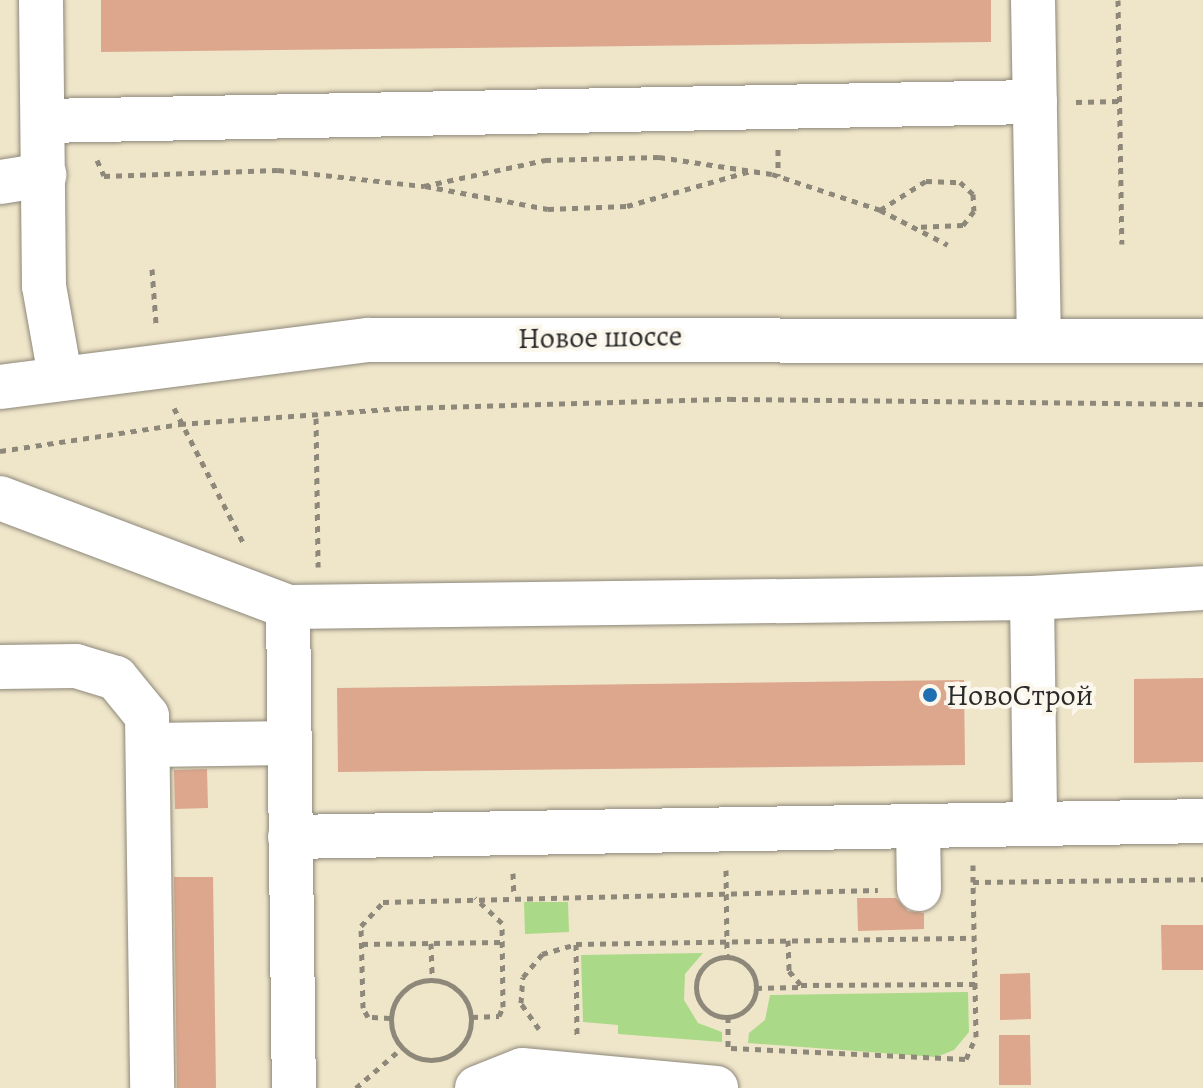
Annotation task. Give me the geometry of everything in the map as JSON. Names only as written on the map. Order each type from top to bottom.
[{"type":"street","points":[[41,0],[44,286],[60,376]]},
{"type":"street","points":[[1033,0],[1039,338]]},
{"type":"street","points":[[43,121],[1035,102]]},
{"type":"street","points":[[0,182],[44,175]]},
{"type":"street","name":"Новое шоссе","points":[[0,387],[60,376],[368,340],[1039,338],[1203,341]]},
{"type":"street","points":[[0,498],[303,608],[1032,598],[1203,588]]},
{"type":"street","points":[[1032,598],[1035,824]]},
{"type":"street","points":[[294,1088],[288,743],[303,608]]},
{"type":"street","points":[[0,667],[76,666],[116,678],[147,716],[152,745],[152,1088]]},
{"type":"street","points":[[152,745],[288,743]]},
{"type":"street","points":[[290,837],[1203,821]]},
{"type":"street","points":[[918,826],[919,889]]},
{"type":"street","points":[[477,1088],[522,1070],[719,1061]]},
{"type":"path","points":[[1118,0],[1122,244]]},
{"type":"path","points":[[96,119],[104,176],[278,170],[424,186],[548,209],[627,206],[752,171]]},
{"type":"path","points":[[424,186],[545,160],[659,157],[752,171],[880,210],[948,245]]},
{"type":"path","points":[[880,210],[897,193],[926,181],[960,182],[973,194],[974,211],[963,225],[914,227]]},
{"type":"path","points":[[0,451],[180,424],[316,418],[403,408],[730,399],[1203,404]]},
{"type":"path","points":[[303,608],[316,418]]},
{"type":"path","points":[[180,424],[248,550]]},
{"type":"path","points":[[728,1017],[719,1061],[966,1059],[976,1037],[973,825]]},
{"type":"path","points":[[725,830],[727,957]]},
{"type":"path","points":[[973,882],[1203,879]]},
{"type":"path","points":[[390,1018],[368,1017],[363,1008],[361,926],[383,902],[474,897],[919,889]]},
{"type":"path","points":[[472,1017],[502,1012],[500,918],[474,897]]},
{"type":"path","points":[[549,1035],[526,1015],[523,977],[542,954],[576,944],[974,938]]},
{"type":"path","points":[[788,940],[789,971],[810,986]]},
{"type":"path","points":[[362,944],[502,942]]},
{"type":"path","points":[[431,943],[432,979]]},
{"type":"path","points":[[576,944],[577,1037]]},
{"type":"path","points":[[727,957],[748,966],[756,988],[748,1008],[728,1017],[708,1011],[697,993],[700,972],[727,957]]},
{"type":"path","points":[[432,979],[463,995],[472,1017],[461,1047],[448,1057],[423,1059],[402,1048],[390,1018],[408,986],[432,979]]},
{"type":"path","points":[[756,988],[975,984]]},
{"type":"path","points":[[563,1036],[592,1038]]},
{"type":"path","points":[[356,1088],[402,1048]]},
{"type":"green space","points":[[524,902],[568,902],[569,932],[525,934]]},
{"type":"green space","points":[[703,953],[685,974],[684,1000],[698,1023],[722,1032],[722,1042],[618,1034],[618,1025],[583,1022],[581,955]]},
{"type":"green space","points":[[968,992],[969,1032],[954,1050],[936,1057],[748,1043],[749,1033],[765,1020],[770,995]]},
{"type":"building","points":[[101,0],[991,0],[991,42],[101,52]]},
{"type":"building","points":[[1203,678],[1203,762],[1134,763],[1134,679]]},
{"type":"building","points":[[964,680],[965,765],[338,772],[337,688]]},
{"type":"building","points":[[207,769],[208,808],[175,809],[174,770]]},
{"type":"building","points":[[174,877],[213,877],[216,1088],[177,1088]]},
{"type":"building","points":[[857,898],[896,898],[908,911],[924,913],[924,929],[858,931]]},
{"type":"building","points":[[1161,925],[1203,925],[1203,970],[1162,970]]},
{"type":"building","points":[[1030,973],[1031,1019],[1000,1020],[1000,974]]},
{"type":"building","points":[[999,1035],[1030,1035],[1031,1085],[999,1085]]},
{"type":"place","name":"НовоСтрой","points":[[930,695]]}]
